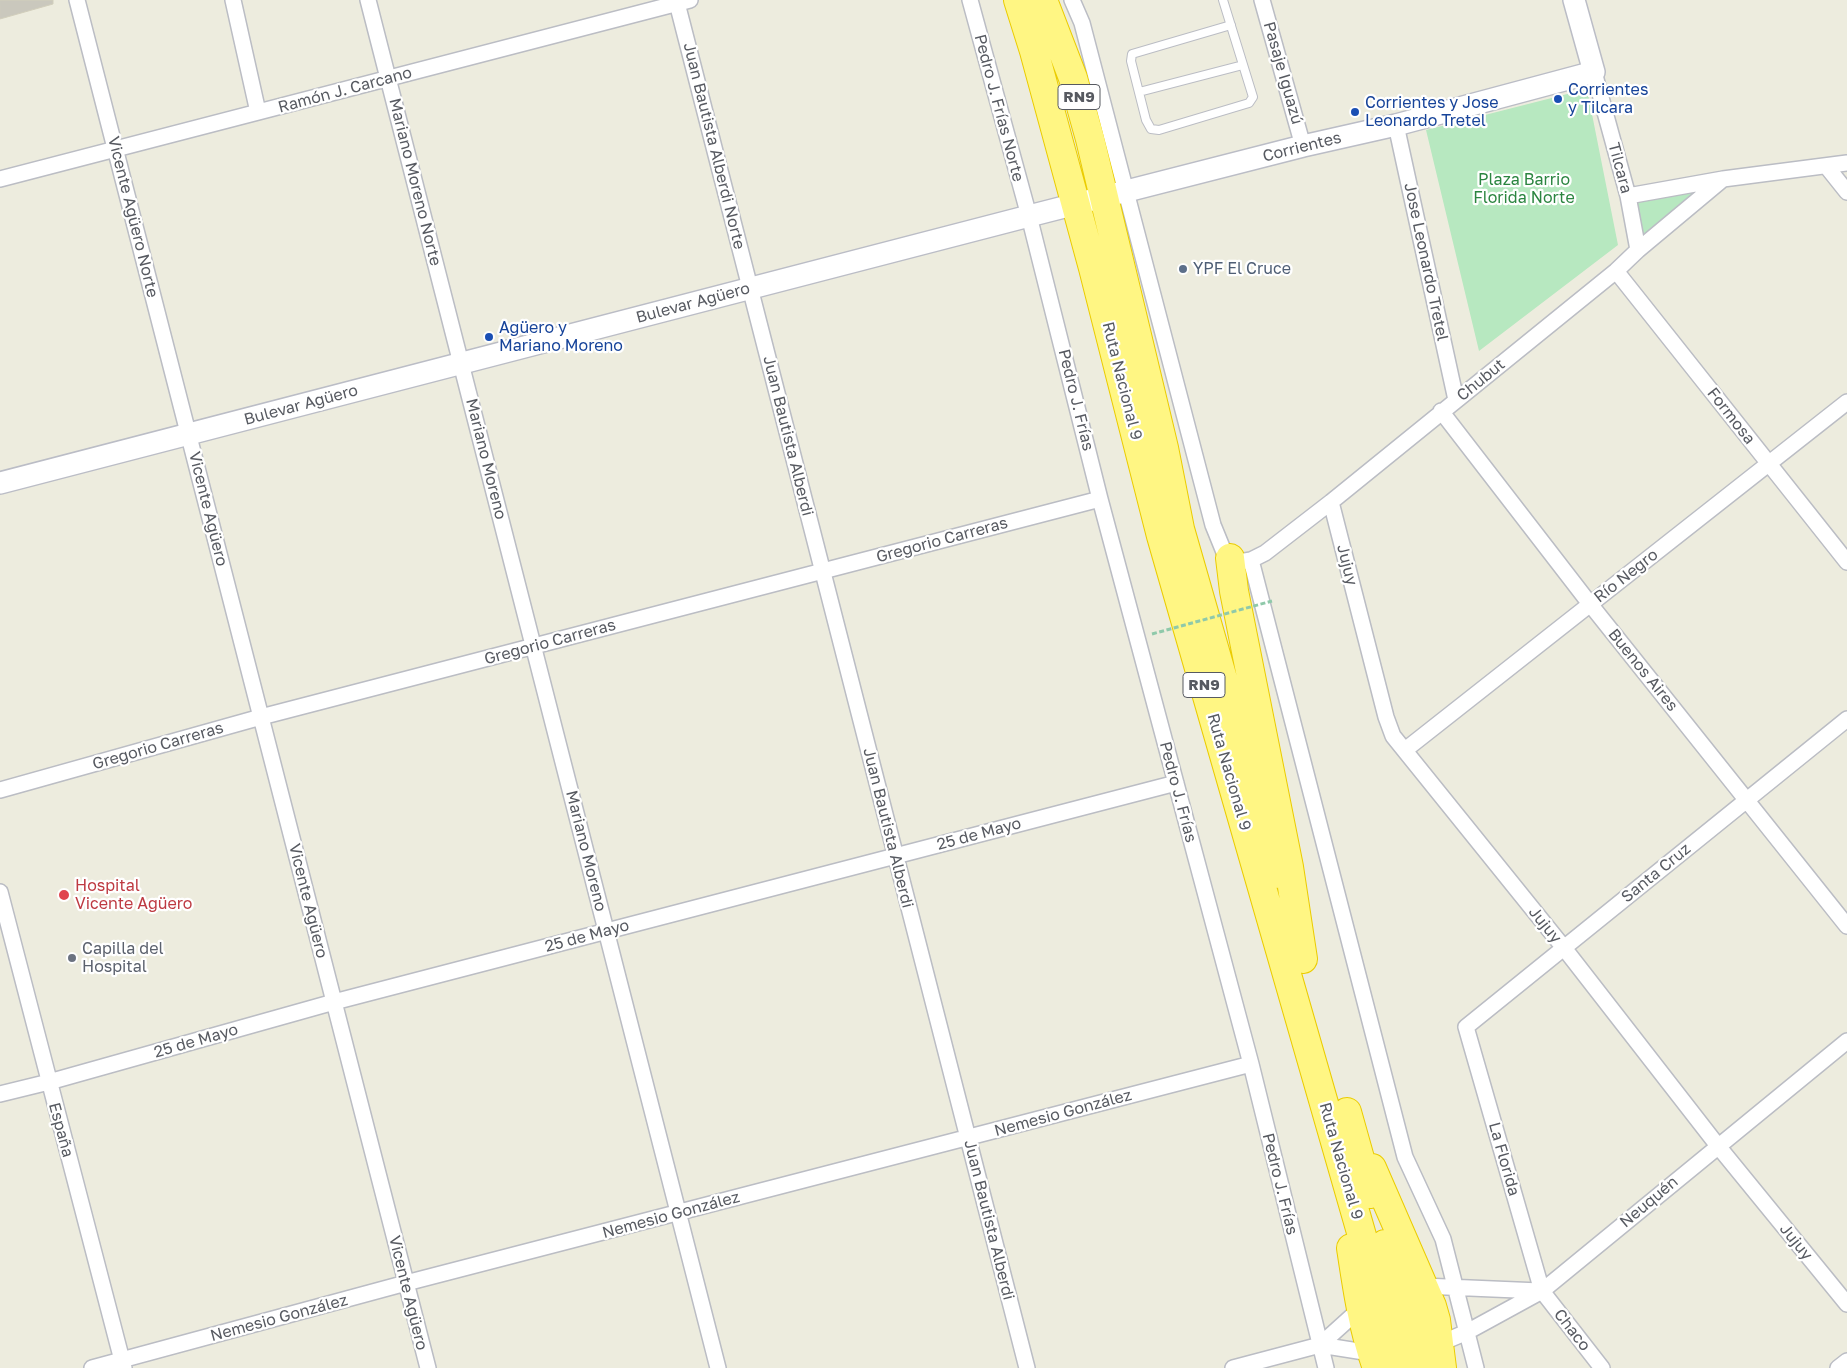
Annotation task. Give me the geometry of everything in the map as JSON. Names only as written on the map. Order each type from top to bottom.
[{"type":"highway","name":"Ruta Nacional 9","points":[[1018,0],[1076,204],[1169,564],[1340,1157],[1408,1360]]},
{"type":"highway","name":"Ruta Nacional 9","points":[[1043,0],[1074,78],[1090,139],[1114,195],[1180,529],[1348,1118],[1408,1360]]},
{"type":"highway","points":[[1240,559],[1234,591],[1289,868],[1303,959]]},
{"type":"highway","points":[[1340,1157],[1346,1216],[1361,1308],[1408,1360],[1436,1320],[1423,1286],[1348,1118]]},
{"type":"main road","name":"Tilcara","points":[[1574,0],[1594,72]]},
{"type":"main road","name":"Corrientes","points":[[1114,195],[1303,146],[1396,125],[1594,72]]},
{"type":"main road","name":"Bulevar Agüero","points":[[0,483],[1114,195]]},
{"type":"street","name":"Vicente Agüero Norte","points":[[77,0],[188,434]]},
{"type":"street","points":[[232,0],[258,112]]},
{"type":"street","name":"Mariano Moreno Norte","points":[[368,0],[461,363]]},
{"type":"street","name":"Pedro J. Frías Norte","points":[[970,0],[1029,216]]},
{"type":"street","points":[[1072,0],[1082,23],[1114,195],[1213,525],[1224,552],[1240,559],[1405,1157],[1443,1239],[1476,1368]]},
{"type":"street","name":"Pasaje Iguazú","points":[[1262,0],[1303,146]]},
{"type":"street","name":"Ramón J. Carcano","points":[[0,179],[684,2]]},
{"type":"street","name":"Juan Bautista Alberdi Norte","points":[[684,2],[750,288]]},
{"type":"street","name":"Tilcara","points":[[1594,72],[1628,196],[1638,250]]},
{"type":"street","name":"Jose Leonardo Tretel","points":[[1396,125],[1456,400]]},
{"type":"street","points":[[1628,196],[1723,179],[1847,162]]},
{"type":"street","points":[[1827,166],[1847,192]]},
{"type":"street","name":"Chubut","points":[[1240,559],[1265,553],[1331,502],[1616,270],[1723,179]]},
{"type":"street","name":"Pedro J. Frías","points":[[1029,216],[1100,499],[1251,1064],[1326,1368]]},
{"type":"street","name":"Formosa","points":[[1616,270],[1847,562]]},
{"type":"street","name":"Juan Bautista Alberdi","points":[[750,288],[1027,1368]]},
{"type":"street","name":"Mariano Moreno","points":[[461,363],[718,1368]]},
{"type":"street","name":"Río Negro","points":[[1405,750],[1847,402]]},
{"type":"street","name":"Buenos Aires","points":[[1441,411],[1590,604],[1847,926]]},
{"type":"street","name":"Vicente Agüero","points":[[188,434],[428,1368]]},
{"type":"street","name":"Gregorio Carreras","points":[[0,790],[261,717],[1100,499]]},
{"type":"street","name":"Jujuy","points":[[1331,502],[1386,717],[1393,736],[1564,948],[1718,1146],[1847,1304]]},
{"type":"street","name":"Santa Cruz","points":[[1466,1027],[1847,719]]},
{"type":"street","name":"25 de Mayo","points":[[0,1094],[334,1002],[1176,783]]},
{"type":"street","name":"España","points":[[0,892],[123,1364]]},
{"type":"street","name":"La Florida","points":[[1466,1027],[1542,1291]]},
{"type":"street","name":"Neuquén","points":[[1408,1360],[1467,1332],[1542,1291],[1847,1041]]},
{"type":"street","name":"Nemesio González","points":[[92,1368],[123,1364],[406,1284],[1251,1064]]},
{"type":"street","points":[[1423,1286],[1542,1291]]},
{"type":"street","name":"Chaco","points":[[1542,1291],[1602,1368]]},
{"type":"street","points":[[1320,1345],[1361,1308]]},
{"type":"street","points":[[1233,1368],[1320,1345],[1408,1360]]},
{"type":"street","points":[[1838,1368],[1847,1361]]},
{"type":"lane","points":[[1223,0],[1231,25],[1243,64],[1252,96],[1249,103],[1159,130],[1151,129],[1146,120],[1131,60],[1132,54],[1231,25]]},
{"type":"lane","points":[[1139,92],[1243,64]]},
{"type":"path","points":[[1152,634],[1272,601]]},
{"type":"green space","name":"Plaza Barrio Florida Norte","points":[[1587,89],[1618,245],[1479,351],[1426,130]]},
{"type":"green space","points":[[1715,183],[1640,245],[1631,198]]},
{"type":"building","points":[[0,0],[53,0],[53,4],[0,19]]},
{"type":"place","name":"Corrientes y Tilcara","points":[[1558,99]]},
{"type":"place","name":"Corrientes y Jose Leonardo Tretel","points":[[1355,112]]},
{"type":"place","name":"YPF El Cruce","points":[[1183,269]]},
{"type":"place","name":"Agüero y Mariano Moreno","points":[[489,337]]},
{"type":"place","name":"Hospital Vicente Agüero","points":[[64,895]]},
{"type":"place","name":"Capilla del Hospital","points":[[72,958]]}]
